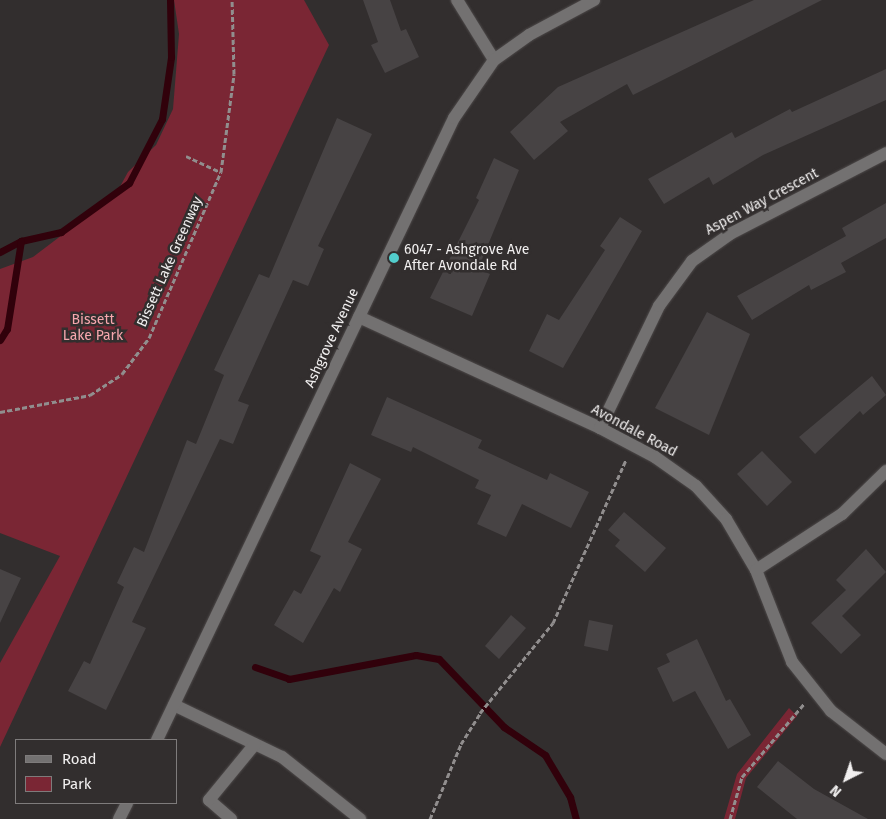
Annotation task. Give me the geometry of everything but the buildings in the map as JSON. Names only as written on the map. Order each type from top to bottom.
[{"type":"street","points":[[456,0],[494,60]]},
{"type":"street","name":"Ashgrove Avenue","points":[[157,739],[359,317],[434,153],[494,60],[529,35],[594,0]]},
{"type":"street","name":"Aspen Way Crescent","points":[[600,428],[658,306],[692,261],[730,234],[886,154]]},
{"type":"street","name":"Avondale Road","points":[[359,317],[600,428],[632,444],[684,476],[716,506],[756,570],[782,643],[814,692],[849,728],[886,754]]},
{"type":"street","points":[[756,570],[842,514],[886,471]]},
{"type":"street","points":[[174,705],[282,756],[356,818]]},
{"type":"street","points":[[231,819],[209,800],[255,744]]},
{"type":"street","points":[[119,819],[126,804]]},
{"type":"path","name":"Bissett Lake Greenway","points":[[0,412],[90,395],[122,374],[149,338],[221,172],[234,74],[232,0]]},
{"type":"path","points":[[186,156],[221,172]]},
{"type":"path","points":[[430,819],[458,751],[480,713],[553,623],[632,444]]},
{"type":"path","points":[[730,819],[742,777],[814,692]]},
{"type":"green space","name":"Bissett Lake Park","points":[[174,0],[304,0],[329,45],[0,747],[0,663],[60,556],[0,533],[0,269],[33,257],[116,194],[128,172],[156,145],[173,109],[179,34]]},
{"type":"green space","points":[[789,708],[797,716],[746,778],[735,819],[724,819],[737,774]]},
{"type":"waterway","points":[[0,252],[21,241],[61,232],[129,183],[162,119],[171,57],[170,0]]},
{"type":"waterway","points":[[0,340],[7,329],[21,241]]},
{"type":"waterway","points":[[255,667],[289,679],[416,655],[439,659],[504,727],[545,755],[570,797],[576,819]]},
{"type":"place","name":"6047 - Ashgrove Ave After Avondale Rd","points":[[394,258]]}]
